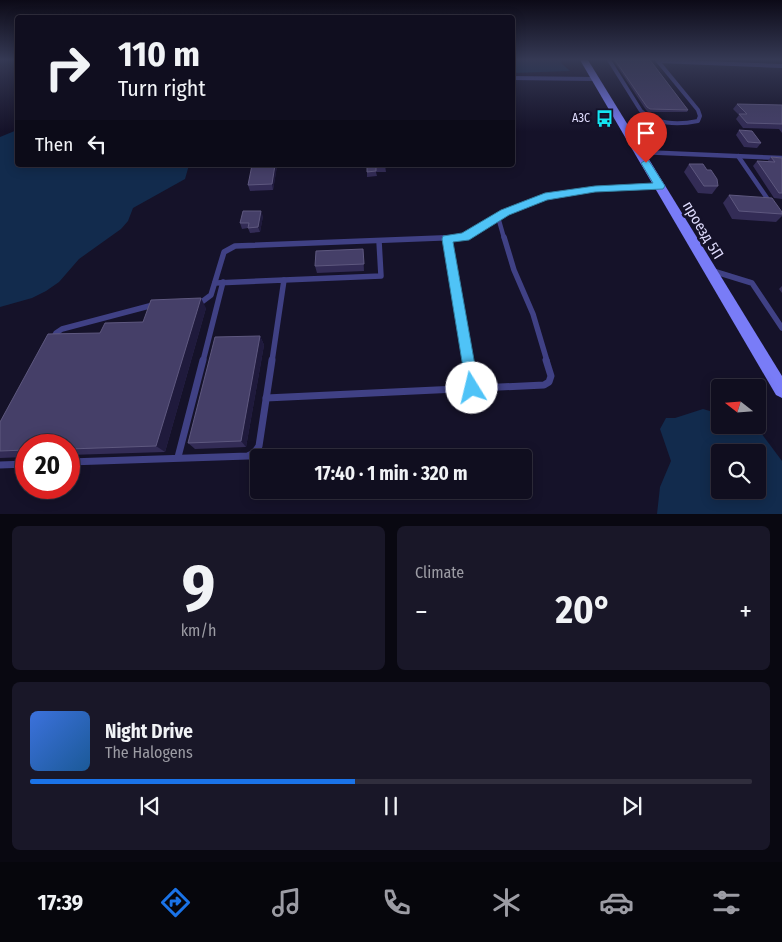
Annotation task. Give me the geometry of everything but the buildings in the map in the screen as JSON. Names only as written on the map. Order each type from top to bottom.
[{"type":"street","name":"проезд 5П","points":[[599,84],[782,390]]},
{"type":"lane","points":[[624,84],[647,117],[654,121],[692,123],[698,121],[700,116],[698,110],[677,84]]},
{"type":"lane","points":[[639,152],[782,158]]},
{"type":"lane","points":[[738,156],[768,200],[775,207]]},
{"type":"lane","points":[[185,302],[203,301],[211,295],[224,252],[235,246],[465,237],[498,217],[545,196],[595,189],[660,186]]},
{"type":"lane","points":[[266,398],[544,385],[549,382],[551,376],[533,314],[514,270],[498,217]]},
{"type":"lane","points":[[447,239],[472,388]]},
{"type":"lane","points":[[215,283],[381,276],[379,241]]},
{"type":"lane","points":[[710,270],[752,283],[782,328]]},
{"type":"lane","points":[[80,461],[248,456],[254,453],[258,446],[284,280]]},
{"type":"lane","points":[[178,457],[223,282]]},
{"type":"lane","points":[[51,342],[56,333],[62,329],[162,303]]},
{"type":"lane","points":[[0,465],[15,464]]},
{"type":"water","points":[[15,131],[15,167],[188,167],[185,179],[133,208],[128,221],[121,229],[79,259],[59,282],[32,298],[0,307],[0,137]]},
{"type":"water","points":[[703,409],[711,411],[711,434],[762,434],[782,461],[782,514],[657,514],[660,487],[671,461],[660,429],[666,418],[675,418]]},
{"type":"place","name":"АЗС","points":[[604,118]]},
{"type":"route","points":[[472,388],[447,239],[465,237],[505,213],[545,196],[595,189],[660,186],[646,163]]}]
